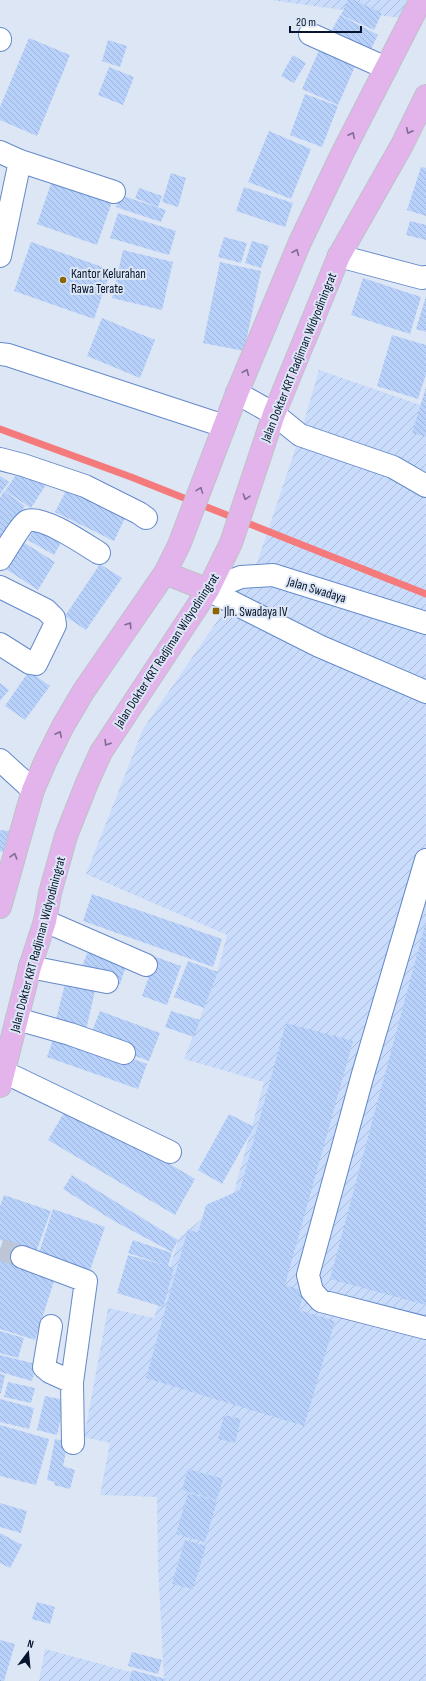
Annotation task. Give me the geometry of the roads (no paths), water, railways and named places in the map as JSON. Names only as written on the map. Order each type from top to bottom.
[{"type":"main road","points":[[2,891],[33,790],[46,760],[63,726],[83,692],[165,572],[187,527],[237,393],[300,242],[421,0]]},
{"type":"main road","name":"Jalan Dokter KRT Radjiman Widyodiningrat","points":[[2,1079],[30,968],[45,921],[50,893],[66,836],[101,752],[208,590],[231,543],[274,414],[339,256],[402,145],[426,96]]},
{"type":"main road","points":[[165,572],[208,590]]},
{"type":"street","points":[[310,34],[386,68]]},
{"type":"street","points":[[0,152],[20,161],[114,192]]},
{"type":"street","points":[[0,256],[20,161]]},
{"type":"street","points":[[339,256],[422,278],[426,277]]},
{"type":"street","points":[[0,354],[8,355],[224,426]]},
{"type":"street","points":[[237,393],[274,414],[300,435],[393,467],[426,486]]},
{"type":"street","points":[[0,459],[40,470],[85,486],[146,518]]},
{"type":"street","points":[[0,559],[26,522],[34,519],[62,531],[99,552]]},
{"type":"street","name":"Jalan Swadaya","points":[[208,590],[241,577],[273,575],[426,623]]},
{"type":"street","points":[[0,587],[46,610],[54,618],[55,625],[36,664],[30,663],[0,644]]},
{"type":"street","points":[[208,590],[319,646],[426,692]]},
{"type":"street","points":[[0,760],[33,790]]},
{"type":"street","points":[[426,860],[363,1074],[308,1275],[312,1291],[321,1301],[426,1328]]},
{"type":"street","points":[[45,921],[146,965]]},
{"type":"street","points":[[30,968],[107,982]]},
{"type":"street","points":[[17,1019],[70,1034],[124,1053]]},
{"type":"street","points":[[2,1079],[170,1152]]},
{"type":"street","points":[[22,1258],[86,1281],[72,1382],[72,1443]]},
{"type":"street","points":[[50,1326],[44,1367],[50,1372],[72,1382]]},
{"type":"waterway","points":[[0,429],[131,477],[426,594]]},
{"type":"tunnel","points":[[0,1249],[22,1257]]},
{"type":"place","name":"Kantor Kelurahan Rawa Terate","points":[[63,280]]},
{"type":"place","name":"Jln. Swadaya IV","points":[[216,611]]}]
